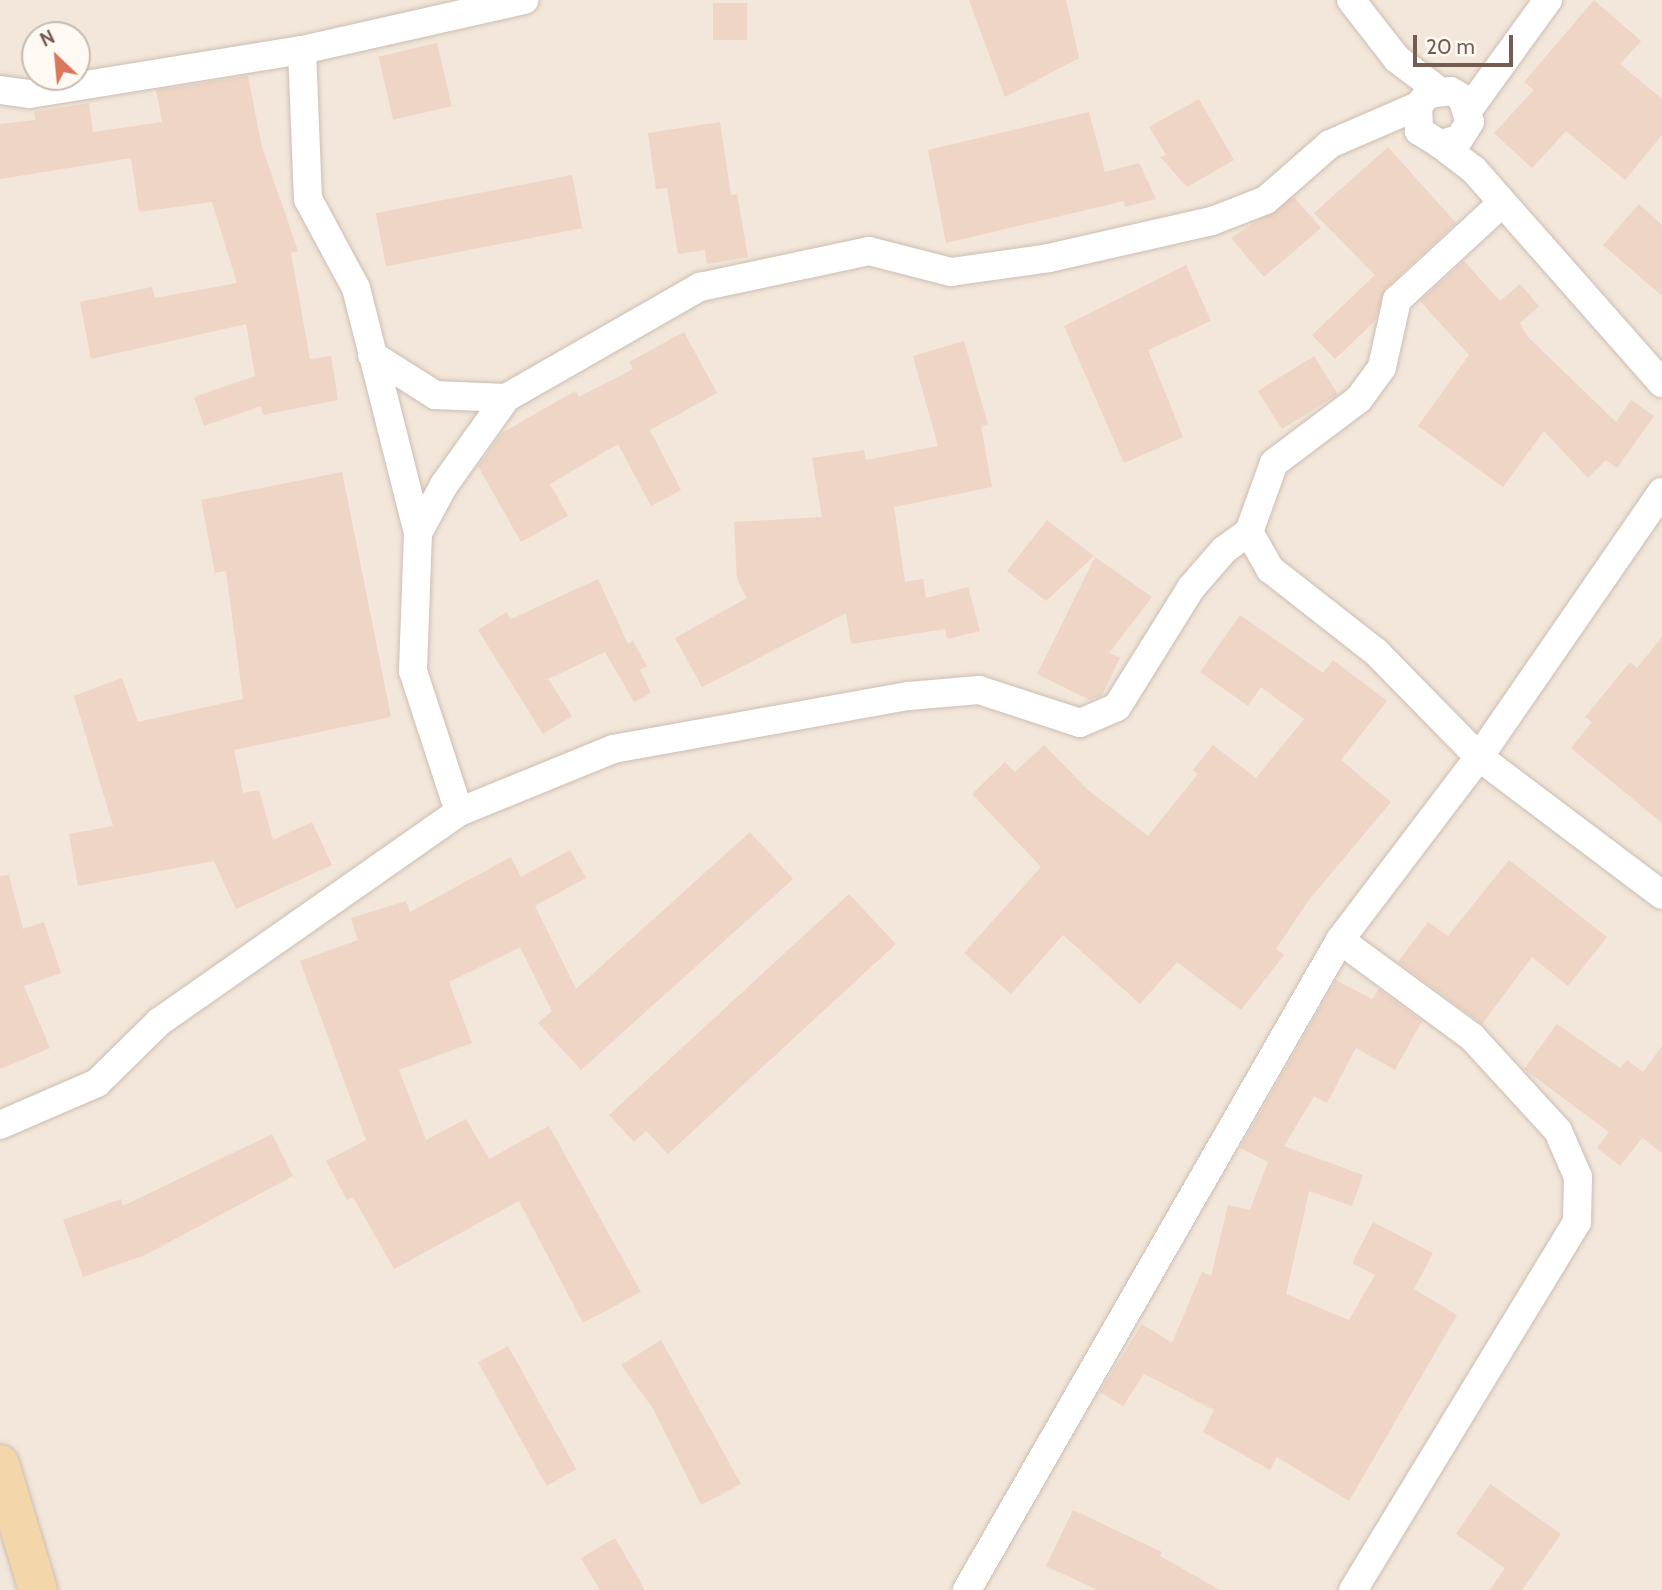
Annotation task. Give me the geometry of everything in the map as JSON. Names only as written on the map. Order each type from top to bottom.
[{"type":"main road","points":[[0,1464],[38,1590]]},
{"type":"street","points":[[0,90],[30,94],[302,50],[524,0]]},
{"type":"street","points":[[1351,0],[1441,112],[1474,170],[1500,205],[1662,383]]},
{"type":"street","points":[[418,533],[444,485],[506,398],[700,287],[869,251],[951,272],[1049,258],[1212,221],[1266,200],[1330,144],[1388,116],[1441,112],[1522,39],[1548,0]]},
{"type":"street","points":[[302,50],[309,199],[356,288],[418,533],[413,671],[459,811]]},
{"type":"street","points":[[0,1125],[97,1083],[159,1022],[459,811],[613,749],[909,696],[979,690],[1080,723],[1117,707],[1191,588],[1224,550],[1249,532],[1274,463],[1359,399],[1382,367],[1397,300],[1500,205]]},
{"type":"street","points":[[372,355],[435,395],[506,398]]},
{"type":"street","points":[[967,1590],[1340,940],[1479,757],[1662,492]]},
{"type":"street","points":[[1249,532],[1270,569],[1376,652],[1479,757],[1662,895]]},
{"type":"street","points":[[1340,940],[1472,1037],[1558,1131],[1578,1177],[1577,1222],[1353,1590]]},
{"type":"shaded area","points":[[0,0],[1662,0],[1662,1590],[0,1590]]},
{"type":"building","points":[[969,0],[1066,0],[1079,58],[1005,97]]},
{"type":"building","points":[[1594,0],[1641,41],[1620,64],[1662,99],[1662,135],[1625,180],[1566,131],[1532,168],[1494,133],[1534,90],[1524,82]]},
{"type":"building","points":[[713,3],[747,3],[747,40],[713,40]]},
{"type":"building","points":[[437,43],[452,106],[393,120],[379,56]]},
{"type":"building","points":[[248,76],[262,147],[298,251],[291,253],[310,359],[331,356],[338,400],[263,415],[261,406],[204,426],[194,397],[255,376],[246,324],[91,359],[80,302],[152,287],[155,298],[237,283],[212,202],[139,212],[131,158],[0,179],[0,124],[35,120],[34,112],[89,103],[93,132],[162,122],[156,90]]},
{"type":"building","points":[[1199,99],[1234,160],[1187,187],[1160,157],[1166,155],[1149,127]]},
{"type":"building","points":[[1089,112],[1105,172],[1139,163],[1156,199],[1125,207],[1124,201],[946,243],[928,150]]},
{"type":"building","points":[[720,122],[731,195],[737,194],[748,257],[707,264],[705,250],[678,254],[667,188],[656,189],[648,133]]},
{"type":"building","points":[[1388,147],[1456,223],[1386,288],[1375,321],[1335,359],[1312,335],[1375,275],[1314,213]]},
{"type":"building","points":[[572,175],[582,228],[386,266],[376,213]]},
{"type":"building","points":[[1294,197],[1321,228],[1264,277],[1231,238]]},
{"type":"building","points":[[1639,204],[1662,225],[1662,296],[1603,245]]},
{"type":"building","points":[[1464,261],[1500,301],[1520,284],[1539,306],[1520,323],[1528,337],[1616,422],[1631,400],[1654,416],[1617,468],[1606,460],[1588,478],[1544,431],[1503,487],[1418,426],[1469,355],[1420,301]]},
{"type":"building","points":[[1186,265],[1211,321],[1148,350],[1183,437],[1124,463],[1064,326]]},
{"type":"building","points":[[684,332],[717,393],[650,430],[681,490],[651,506],[618,444],[550,484],[568,516],[521,542],[478,466],[502,433],[575,391],[579,397],[633,369],[629,362]]},
{"type":"building","points":[[964,341],[988,425],[981,427],[992,487],[894,507],[905,582],[923,579],[926,598],[968,587],[980,631],[947,639],[945,629],[851,644],[846,613],[702,687],[675,638],[747,598],[737,579],[734,522],[822,517],[812,458],[864,450],[866,460],[938,446],[913,356]]},
{"type":"building","points":[[1314,356],[1338,394],[1282,429],[1258,391]]},
{"type":"building","points":[[342,472],[391,717],[234,750],[243,793],[259,790],[273,840],[312,822],[332,865],[236,909],[214,861],[78,886],[69,834],[113,826],[74,696],[122,678],[138,722],[243,699],[226,571],[215,573],[201,500]]},
{"type":"building","points":[[1047,520],[1094,556],[1046,601],[1007,571]]},
{"type":"building","points":[[1095,557],[1152,597],[1109,653],[1120,658],[1102,695],[1090,700],[1037,674]]},
{"type":"building","points":[[598,579],[628,644],[633,641],[647,666],[640,670],[651,693],[634,702],[605,652],[548,679],[572,716],[543,734],[478,630],[506,612],[511,619]]},
{"type":"building","points":[[1240,615],[1323,673],[1333,660],[1387,701],[1341,760],[1391,802],[1308,901],[1276,949],[1284,955],[1241,1010],[1177,962],[1140,1004],[1063,935],[1011,994],[964,953],[1041,867],[972,794],[1005,762],[1015,772],[1044,745],[1088,790],[1148,836],[1198,774],[1193,770],[1213,745],[1256,778],[1304,719],[1261,687],[1248,706],[1200,672]]},
{"type":"building","points":[[1662,637],[1662,823],[1571,748],[1592,722],[1585,717],[1630,662],[1637,668]]},
{"type":"building","points":[[750,832],[793,879],[581,1070],[538,1023],[552,1011],[520,947],[449,982],[472,1043],[399,1070],[426,1140],[466,1119],[489,1159],[549,1126],[641,1292],[583,1323],[519,1201],[394,1269],[353,1197],[347,1200],[326,1161],[366,1140],[300,961],[358,940],[351,918],[406,901],[410,912],[511,857],[521,877],[570,850],[586,878],[535,906],[576,989]]},
{"type":"building","points":[[1509,860],[1607,937],[1568,986],[1532,957],[1482,1024],[1398,962],[1428,922],[1448,936]]},
{"type":"building","points":[[9,875],[23,929],[44,922],[61,973],[24,986],[50,1048],[0,1069],[0,876]]},
{"type":"building","points":[[849,894],[896,944],[668,1154],[646,1131],[634,1142],[609,1115]]},
{"type":"building","points":[[1336,980],[1372,999],[1379,989],[1422,1021],[1395,1070],[1356,1048],[1327,1103],[1314,1096],[1284,1146],[1363,1175],[1352,1206],[1309,1191],[1286,1294],[1349,1320],[1375,1275],[1352,1263],[1373,1222],[1433,1253],[1414,1289],[1457,1315],[1349,1501],[1277,1457],[1270,1470],[1203,1432],[1214,1410],[1144,1374],[1123,1406],[1100,1392],[1142,1324],[1172,1343],[1202,1272],[1211,1276],[1228,1205],[1250,1210],[1268,1162],[1240,1148]]},
{"type":"building","points":[[1557,1024],[1620,1068],[1627,1060],[1643,1072],[1662,1046],[1662,1153],[1642,1138],[1620,1166],[1597,1148],[1609,1132],[1524,1069]]},
{"type":"building","points":[[272,1134],[293,1176],[145,1255],[83,1277],[63,1220],[121,1199],[123,1206]]},
{"type":"building","points":[[661,1340],[741,1484],[701,1505],[652,1407],[621,1365]]},
{"type":"building","points":[[508,1346],[576,1469],[547,1486],[478,1362]]},
{"type":"building","points":[[1490,1484],[1561,1534],[1522,1590],[1490,1590],[1505,1568],[1456,1534]]},
{"type":"building","points":[[1073,1510],[1162,1552],[1160,1556],[1220,1590],[1097,1590],[1046,1566]]},
{"type":"building","points":[[615,1538],[645,1590],[600,1590],[581,1558]]}]
